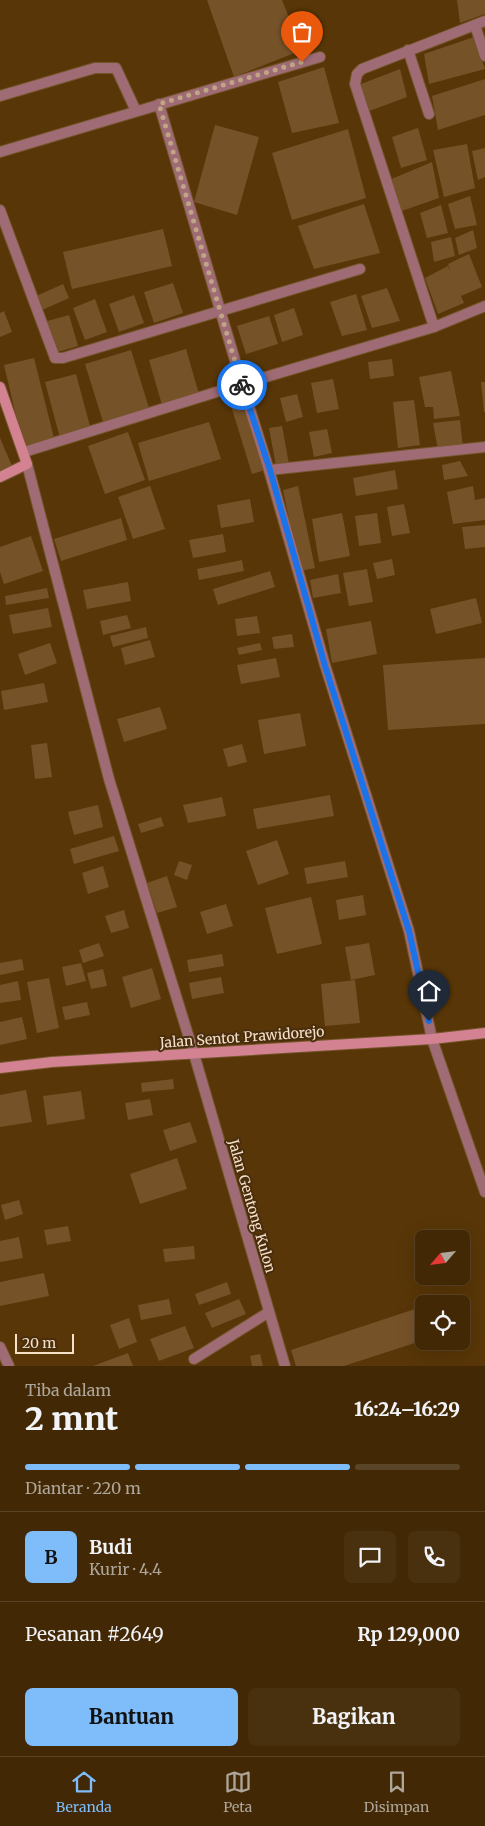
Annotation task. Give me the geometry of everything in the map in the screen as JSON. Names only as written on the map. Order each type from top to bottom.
[{"type":"main road","points":[[0,387],[27,464],[0,477]]},
{"type":"main road","name":"Jalan Sentot Prawidorejo","points":[[0,1068],[52,1062],[432,1039],[485,1034]]},
{"type":"street","points":[[434,327],[355,84],[357,74],[362,69],[480,23],[485,56]]},
{"type":"street","points":[[408,50],[429,114]]},
{"type":"street","points":[[0,152],[320,57]]},
{"type":"street","points":[[0,96],[95,68],[109,67],[116,68],[121,75],[136,111]]},
{"type":"street","points":[[159,104],[242,384],[270,470],[325,666],[409,931],[432,1039],[485,1192]]},
{"type":"street","points":[[0,210],[55,358],[64,358],[220,309],[360,269]]},
{"type":"street","points":[[24,452],[434,327],[485,306]]},
{"type":"street","points":[[270,470],[485,446]]},
{"type":"street","name":"Jalan Gentong Kulon","points":[[27,464],[109,779],[194,1054],[285,1366]]},
{"type":"street","points":[[194,1359],[269,1312]]},
{"type":"street","points":[[0,1348],[9,1366]]},
{"type":"building","points":[[207,0],[282,0],[302,50],[234,77]]},
{"type":"building","points":[[457,0],[485,0],[485,14],[460,23]]},
{"type":"building","points":[[474,37],[485,69],[429,84],[424,54]]},
{"type":"building","points":[[324,67],[339,123],[292,133],[278,82]]},
{"type":"building","points":[[400,69],[407,97],[364,113],[356,86]]},
{"type":"building","points":[[485,79],[485,115],[438,130],[432,96]]},
{"type":"building","points":[[215,125],[259,137],[237,215],[194,202]]},
{"type":"building","points":[[418,128],[427,160],[401,168],[392,137]]},
{"type":"building","points":[[348,129],[366,198],[292,220],[272,153]]},
{"type":"building","points":[[467,144],[475,188],[444,197],[433,150]]},
{"type":"building","points":[[485,148],[485,177],[478,180],[472,151]]},
{"type":"building","points":[[432,162],[439,198],[396,213],[389,180]]},
{"type":"building","points":[[470,196],[477,225],[455,229],[448,204]]},
{"type":"building","points":[[364,204],[380,253],[314,269],[298,226]]},
{"type":"building","points":[[441,205],[448,233],[427,238],[420,213]]},
{"type":"building","points":[[163,229],[172,266],[72,289],[63,252]]},
{"type":"building","points":[[473,230],[477,248],[459,255],[455,238]]},
{"type":"building","points":[[451,237],[455,256],[434,262],[431,242]]},
{"type":"building","points":[[469,254],[482,287],[461,296],[464,303],[438,314],[425,278],[448,266],[451,272],[448,264]]},
{"type":"building","points":[[173,283],[183,313],[154,323],[144,292]]},
{"type":"building","points":[[63,284],[69,298],[40,311],[34,297]]},
{"type":"building","points":[[387,288],[400,321],[372,328],[361,296]]},
{"type":"building","points":[[356,294],[367,330],[342,336],[330,302]]},
{"type":"building","points":[[134,295],[144,323],[119,332],[109,304]]},
{"type":"building","points":[[95,299],[107,332],[85,340],[73,308]]},
{"type":"building","points":[[294,308],[303,335],[282,342],[274,315]]},
{"type":"building","points":[[4,311],[12,332],[0,337],[0,313]]},
{"type":"building","points":[[69,315],[78,346],[54,353],[44,322]]},
{"type":"building","points":[[269,316],[278,344],[246,354],[237,326]]},
{"type":"building","points":[[186,349],[199,394],[162,405],[149,360]]},
{"type":"building","points":[[131,350],[150,411],[104,425],[85,364]]},
{"type":"building","points":[[34,358],[55,442],[24,449],[4,365]]},
{"type":"building","points":[[392,359],[394,376],[370,379],[368,362]]},
{"type":"building","points":[[451,371],[460,416],[434,419],[433,407],[425,407],[419,377]]},
{"type":"building","points":[[76,374],[91,430],[60,438],[45,382]]},
{"type":"building","points":[[333,379],[339,409],[317,413],[311,383]]},
{"type":"building","points":[[481,382],[485,382],[485,412],[484,412]]},
{"type":"building","points":[[241,392],[265,470],[252,474],[228,396]]},
{"type":"building","points":[[297,394],[303,417],[286,422],[280,398]]},
{"type":"building","points":[[414,400],[420,445],[398,448],[393,402]]},
{"type":"building","points":[[460,420],[463,448],[438,450],[433,423]]},
{"type":"building","points":[[209,422],[221,459],[149,481],[138,443]]},
{"type":"building","points":[[282,426],[289,464],[276,466],[269,428]]},
{"type":"building","points":[[327,429],[332,453],[314,457],[309,432]]},
{"type":"building","points":[[128,432],[145,480],[105,494],[88,446]]},
{"type":"building","points":[[0,438],[12,466],[0,471]]},
{"type":"building","points":[[460,461],[468,476],[444,480],[442,465]]},
{"type":"building","points":[[395,470],[398,489],[356,496],[353,478]]},
{"type":"building","points":[[150,486],[165,529],[133,539],[118,497]]},
{"type":"building","points":[[298,486],[315,568],[300,571],[283,490]]},
{"type":"building","points":[[473,486],[475,500],[485,498],[485,520],[453,524],[447,492]]},
{"type":"building","points":[[250,499],[254,522],[221,528],[217,505]]},
{"type":"building","points":[[404,504],[410,533],[392,536],[387,507]]},
{"type":"building","points":[[342,513],[350,556],[319,562],[312,519]]},
{"type":"building","points":[[377,513],[381,543],[359,546],[355,516]]},
{"type":"building","points":[[121,518],[127,540],[61,561],[54,539]]},
{"type":"building","points":[[485,525],[485,547],[465,549],[462,527]]},
{"type":"building","points":[[223,534],[226,552],[193,558],[189,540]]},
{"type":"building","points":[[31,536],[43,571],[4,584],[0,572],[0,547]]},
{"type":"building","points":[[392,559],[395,575],[377,579],[373,563]]},
{"type":"building","points":[[242,560],[244,571],[199,580],[197,569]]},
{"type":"building","points":[[367,569],[373,602],[349,606],[343,573]]},
{"type":"building","points":[[270,571],[275,587],[218,605],[213,589]]},
{"type":"building","points":[[338,574],[341,593],[313,598],[310,580]]},
{"type":"building","points":[[128,582],[131,601],[87,609],[83,590]]},
{"type":"building","points":[[47,588],[49,598],[6,605],[5,596]]},
{"type":"building","points":[[476,598],[482,623],[436,634],[430,609]]},
{"type":"building","points":[[48,608],[52,627],[13,634],[9,615]]},
{"type":"building","points":[[127,615],[131,628],[103,635],[100,621]]},
{"type":"building","points":[[257,616],[260,633],[237,636],[235,619]]},
{"type":"building","points":[[371,621],[377,654],[332,663],[326,629]]},
{"type":"building","points":[[146,627],[148,638],[113,647],[110,636]]},
{"type":"building","points":[[292,634],[294,647],[274,649],[272,637]]},
{"type":"building","points":[[150,640],[155,657],[125,665],[121,648]]},
{"type":"building","points":[[50,643],[57,663],[25,675],[18,654]]},
{"type":"building","points":[[260,643],[262,650],[239,655],[237,648]]},
{"type":"building","points":[[276,658],[280,677],[241,684],[237,665]]},
{"type":"building","points":[[485,658],[485,724],[388,730],[383,665]]},
{"type":"building","points":[[44,683],[48,702],[4,710],[1,691]]},
{"type":"building","points":[[160,707],[167,729],[124,742],[117,719]]},
{"type":"building","points":[[300,713],[306,746],[264,754],[258,720]]},
{"type":"building","points":[[47,743],[52,777],[35,779],[31,745]]},
{"type":"building","points":[[242,744],[247,762],[228,767],[223,749]]},
{"type":"building","points":[[330,795],[334,816],[257,829],[253,809]]},
{"type":"building","points":[[222,797],[226,816],[188,823],[183,805]]},
{"type":"building","points":[[98,805],[103,827],[74,835],[68,812]]},
{"type":"building","points":[[161,817],[164,826],[141,833],[138,824]]},
{"type":"building","points":[[114,836],[119,851],[74,864],[70,849]]},
{"type":"building","points":[[277,840],[289,874],[258,885],[246,851]]},
{"type":"building","points":[[179,861],[192,865],[187,880],[174,875]]},
{"type":"building","points":[[345,861],[348,877],[307,884],[304,868]]},
{"type":"building","points":[[103,866],[109,887],[88,894],[82,873]]},
{"type":"building","points":[[167,876],[177,907],[157,913],[147,883]]},
{"type":"building","points":[[363,895],[366,915],[339,920],[336,900]]},
{"type":"building","points":[[311,897],[322,944],[277,954],[265,908]]},
{"type":"building","points":[[226,904],[233,926],[207,934],[200,912]]},
{"type":"building","points":[[124,910],[129,928],[111,933],[105,916]]},
{"type":"building","points":[[99,943],[104,956],[83,963],[79,950]]},
{"type":"building","points":[[369,943],[375,975],[351,980],[345,947]]},
{"type":"building","points":[[222,954],[224,966],[189,972],[187,960]]},
{"type":"building","points":[[22,959],[24,970],[0,975],[0,963]]},
{"type":"building","points":[[81,963],[86,981],[66,986],[62,967]]},
{"type":"building","points":[[152,968],[161,999],[131,1008],[122,977]]},
{"type":"building","points":[[103,969],[107,986],[91,989],[87,973]]},
{"type":"building","points":[[221,977],[224,993],[192,999],[189,983]]},
{"type":"building","points":[[49,978],[59,1028],[37,1033],[27,982]]},
{"type":"building","points":[[355,980],[360,1023],[325,1026],[321,984]]},
{"type":"building","points":[[18,981],[21,1000],[0,1003],[0,985]]},
{"type":"building","points":[[87,1002],[90,1015],[65,1020],[62,1007]]},
{"type":"building","points":[[22,1017],[27,1039],[0,1045],[0,1022]]},
{"type":"building","points":[[173,1079],[174,1089],[142,1092],[141,1083]]},
{"type":"building","points":[[26,1090],[32,1122],[0,1127],[0,1095]]},
{"type":"building","points":[[81,1091],[85,1119],[47,1125],[43,1096]]},
{"type":"building","points":[[150,1099],[153,1115],[128,1120],[125,1103]]},
{"type":"building","points":[[190,1122],[197,1142],[170,1151],[163,1130]]},
{"type":"building","points":[[177,1158],[187,1189],[140,1204],[130,1174]]},
{"type":"building","points":[[19,1200],[23,1214],[5,1220],[1,1205]]},
{"type":"building","points":[[68,1226],[71,1241],[47,1245],[44,1230]]},
{"type":"building","points":[[19,1237],[23,1258],[0,1262],[0,1241]]},
{"type":"building","points":[[194,1246],[195,1259],[165,1262],[163,1249]]},
{"type":"building","points":[[44,1273],[49,1296],[0,1306],[0,1282]]},
{"type":"building","points":[[227,1282],[231,1294],[199,1305],[195,1294]]},
{"type":"building","points":[[169,1299],[172,1314],[141,1320],[138,1305]]},
{"type":"building","points":[[239,1299],[246,1314],[212,1328],[205,1313]]},
{"type":"building","points":[[415,1309],[415,1343],[344,1366],[296,1366],[291,1350]]},
{"type":"building","points":[[129,1318],[137,1342],[119,1349],[110,1325]]},
{"type":"building","points":[[185,1326],[194,1348],[159,1361],[150,1339]]},
{"type":"building","points":[[128,1353],[133,1366],[93,1366]]},
{"type":"building","points":[[260,1354],[263,1366],[252,1366],[250,1356]]},
{"type":"way so far","points":[[242,385],[159,104],[302,62]]},
{"type":"route","points":[[242,385],[270,470],[325,666],[409,931],[429,1021]]}]
